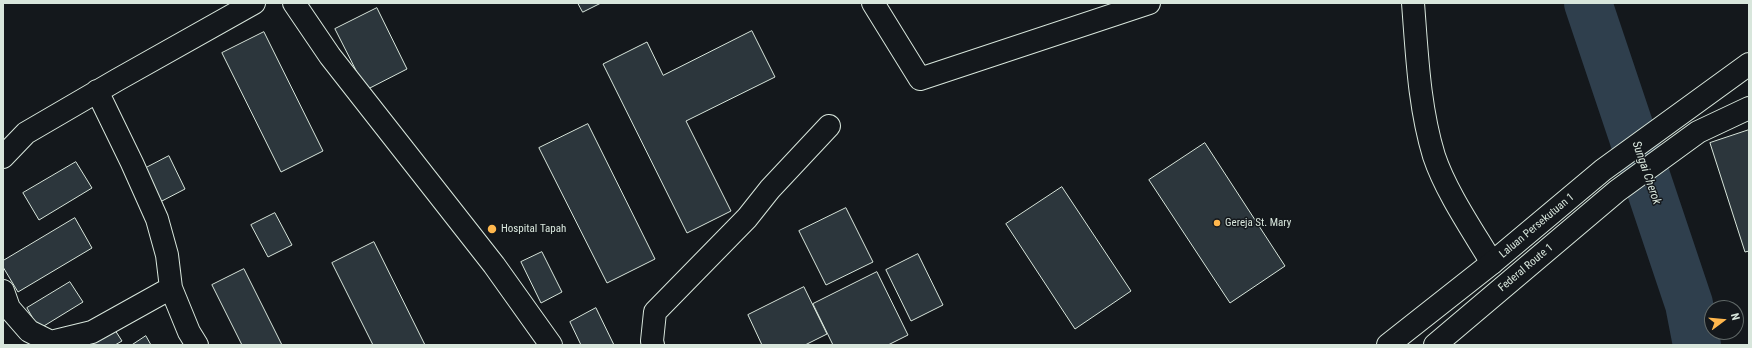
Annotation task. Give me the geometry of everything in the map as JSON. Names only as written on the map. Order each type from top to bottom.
[{"type":"main road","points":[[3,157],[26,134],[97,91],[254,3]]},
{"type":"main road","points":[[294,3],[330,56],[494,265],[551,345]]},
{"type":"main road","points":[[873,3],[920,79],[1149,3]]},
{"type":"main road","points":[[1413,3],[1421,91],[1434,157],[1456,204],[1492,263]]},
{"type":"main road","name":"Laluan Persekutuan 1","points":[[1388,345],[1492,263],[1603,170],[1749,64]]},
{"type":"main road","points":[[97,91],[157,219],[167,255],[171,288],[189,332],[197,345]]},
{"type":"main road","name":"Federal Route 1","points":[[1435,345],[1617,191],[1698,132],[1749,108]]},
{"type":"main road","points":[[653,345],[652,341],[655,312],[747,218],[770,189],[829,126]]},
{"type":"main road","points":[[3,291],[10,308],[29,331],[52,342],[92,332],[171,288]]},
{"type":"building","points":[[578,3],[601,3],[583,12]]},
{"type":"building","points":[[377,8],[407,69],[366,90],[335,29]]},
{"type":"building","points":[[752,31],[775,77],[686,121],[731,211],[687,233],[603,64],[647,42],[663,75]]},
{"type":"building","points":[[264,32],[323,151],[281,172],[222,53]]},
{"type":"building","points":[[588,124],[655,259],[607,283],[539,148]]},
{"type":"building","points":[[1749,130],[1749,251],[1745,252],[1710,143]]},
{"type":"building","name":"Gereja St. Mary","points":[[1205,143],[1285,266],[1230,303],[1149,180]]},
{"type":"building","points":[[169,156],[185,189],[160,202],[144,169]]},
{"type":"building","points":[[76,162],[92,188],[39,220],[23,193]]},
{"type":"building","points":[[1062,187],[1131,291],[1075,329],[1006,224]]},
{"type":"building","points":[[846,208],[873,262],[826,285],[799,231]]},
{"type":"building","points":[[275,213],[292,245],[268,257],[251,225]]},
{"type":"building","points":[[75,218],[92,248],[18,292],[3,267],[3,261]]},
{"type":"building","points":[[374,242],[425,345],[373,345],[332,263]]},
{"type":"building","points":[[542,252],[562,292],[541,303],[521,262]]},
{"type":"building","points":[[918,254],[943,305],[911,321],[886,270]]},
{"type":"building","points":[[244,269],[282,345],[242,345],[212,285]]},
{"type":"building","points":[[877,272],[908,335],[888,345],[833,345],[813,304]]},
{"type":"building","points":[[70,282],[83,302],[39,329],[27,308]]},
{"type":"building","points":[[804,287],[827,334],[805,345],[762,345],[748,315]]},
{"type":"building","points":[[596,308],[614,345],[581,345],[570,322]]},
{"type":"building","points":[[113,327],[122,341],[115,345],[83,345]]},
{"type":"building","points":[[146,336],[151,345],[132,345]]},
{"type":"waterway","name":"Sungai Cherok","points":[[1588,3],[1689,304],[1697,345]]},
{"type":"place","name":"Gereja St. Mary","points":[[1217,223]]},
{"type":"place","name":"Hospital Tapah","points":[[492,229]]}]
